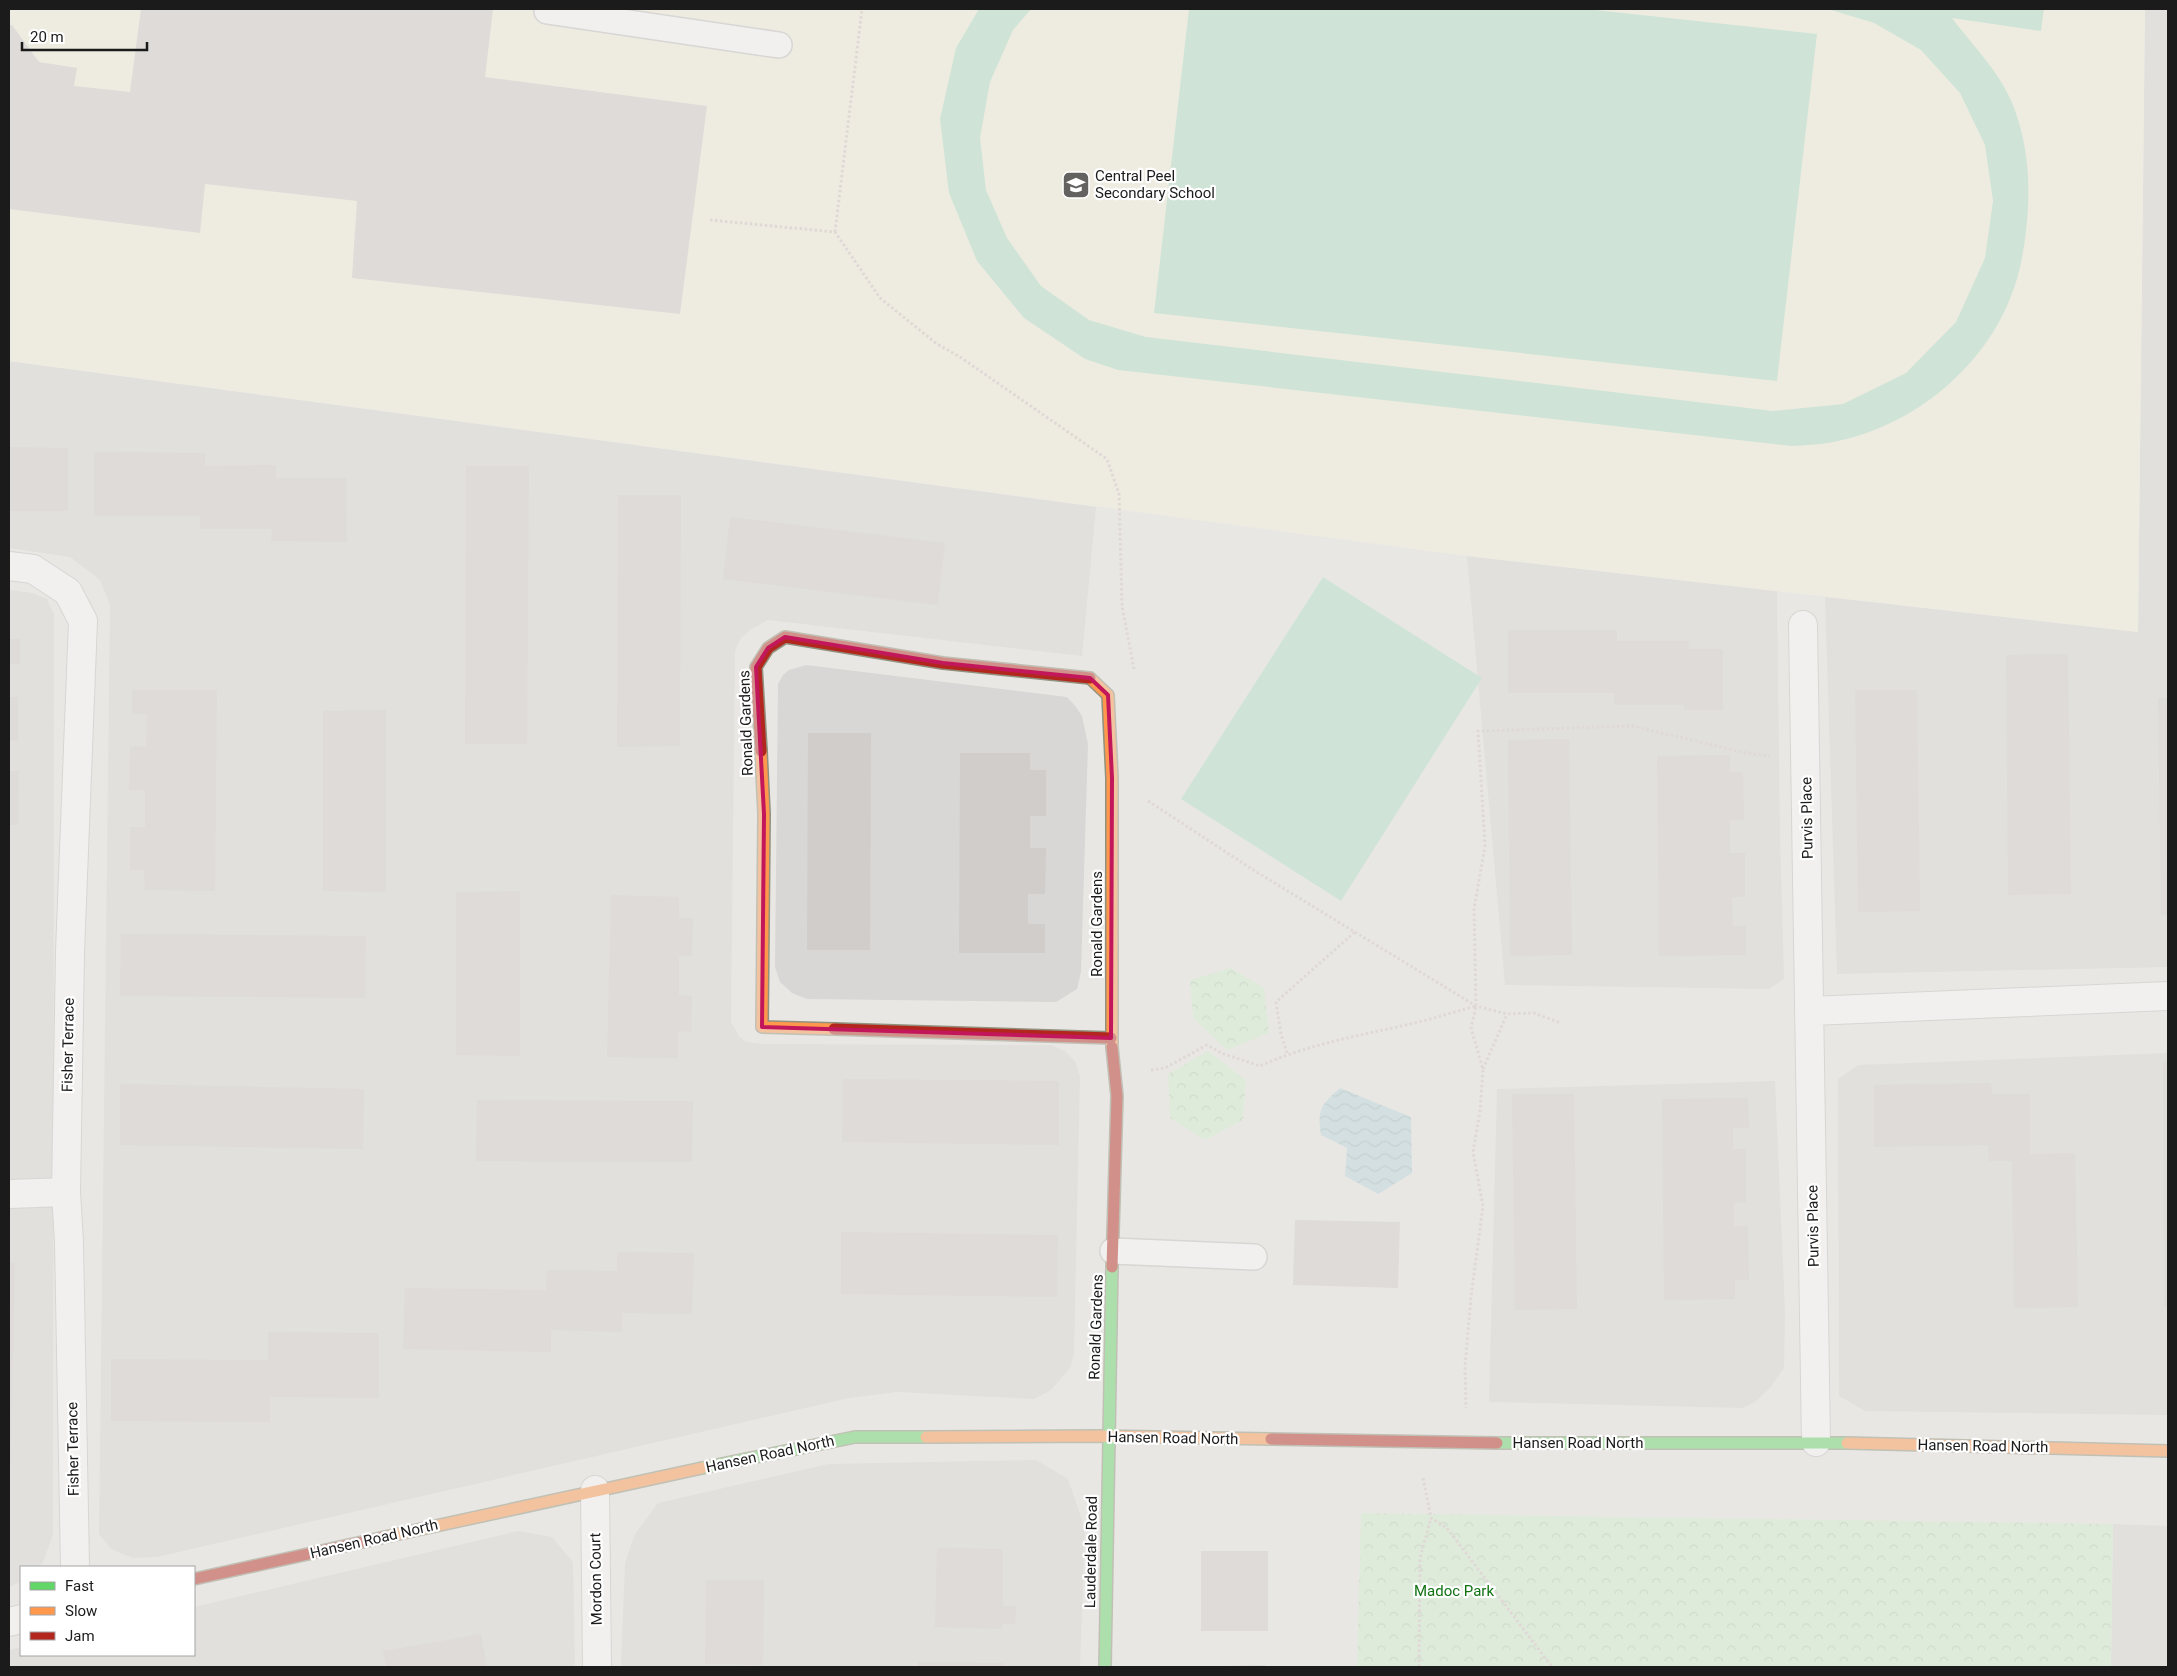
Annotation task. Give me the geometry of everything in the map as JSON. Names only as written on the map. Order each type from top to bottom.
[{"type":"street","name":"Fisher Terrace","points":[[9,566],[33,569],[68,592],[83,621],[70,952],[66,1192],[69,1242],[75,1566]]},
{"type":"street","name":"Purvis Place","points":[[1803,625],[1811,1011],[1816,1442]]},
{"type":"street","name":"Ronald Gardens","points":[[1108,1437],[1117,1126],[1116,1074],[1111,1038],[1112,778],[1108,695],[1090,678],[943,663],[785,637],[768,648],[756,667],[764,814],[762,1027],[1111,1038]]},
{"type":"street","points":[[1811,1011],[2168,996]]},
{"type":"street","points":[[9,1194],[66,1192]]},
{"type":"street","name":"Hansen Road North","points":[[195,1579],[596,1490],[855,1437],[1108,1437],[1466,1444],[1816,1442],[2168,1450]]},
{"type":"street","name":"Lauderdale Road","points":[[1105,1667],[1108,1437]]},
{"type":"street","name":"Mordon Court","points":[[596,1490],[597,1667]]},
{"type":"lane","points":[[548,11],[779,45]]},
{"type":"lane","points":[[1113,1252],[1254,1256]]},
{"type":"path","points":[[862,9],[834,232],[880,298],[936,344],[960,357],[1106,458],[1119,494],[1122,606],[1137,686],[1108,695]]},
{"type":"path","points":[[710,220],[834,232]]},
{"type":"path","points":[[1483,1069],[1471,1028],[1476,1006],[1474,909],[1485,846],[1478,731],[1633,726],[1746,754],[1806,760]]},
{"type":"path","points":[[1112,778],[1255,871],[1476,1006],[1507,1014],[1534,1013],[1561,1023]]},
{"type":"path","points":[[1287,1054],[1281,1034],[1276,1002],[1356,931]]},
{"type":"path","points":[[1116,1074],[1165,1068],[1207,1045],[1222,1053],[1260,1066],[1287,1054],[1355,1034],[1410,1024],[1476,1006]]},
{"type":"path","points":[[1466,1444],[1465,1367],[1471,1297],[1483,1206],[1473,1152],[1480,1111],[1483,1069],[1507,1014]]},
{"type":"path","points":[[1416,1443],[1431,1518],[1420,1558],[1419,1667]]},
{"type":"path","points":[[1431,1518],[1447,1528],[1552,1667]]},
{"type":"highlighted area","points":[[785,637],[943,663],[1090,678],[1108,695],[1112,778],[1111,1038],[762,1027],[764,814],[756,667],[768,648]]},
{"type":"shaded area","name":"Central Peel Secondary School","points":[[9,9],[2145,9],[2138,632],[1467,556],[9,361]]},
{"type":"shaded area","points":[[2145,9],[2168,9],[2168,967],[1837,974],[1825,597],[2138,632]]},
{"type":"shaded area","points":[[9,361],[1096,507],[1082,656],[768,620],[750,630],[741,638],[735,651],[731,1022],[739,1036],[746,1042],[765,1044],[1051,1045],[1065,1051],[1075,1061],[1080,1076],[1074,1354],[1070,1368],[1051,1390],[1034,1399],[897,1392],[849,1398],[157,1557],[133,1558],[111,1549],[99,1534],[110,605],[100,580],[70,557],[9,548]]},
{"type":"shaded area","points":[[1467,556],[1777,591],[1784,979],[1769,989],[1505,985]]},
{"type":"shaded area","points":[[9,590],[33,593],[47,599],[54,615],[53,1535],[43,1562],[39,1566],[20,1566],[20,1582],[9,1587]]},
{"type":"shaded area","points":[[806,665],[1067,697],[1076,707],[1082,716],[1088,744],[1081,972],[1077,989],[1056,1002],[807,999],[792,993],[780,982],[775,967],[778,684],[783,675],[789,670]]},
{"type":"shaded area","points":[[2168,1053],[2168,1415],[1865,1411],[1839,1396],[1838,1079],[1858,1065]]},
{"type":"shaded area","points":[[1775,1081],[1785,1311],[1784,1368],[1770,1388],[1755,1402],[1743,1408],[1489,1402],[1497,1089]]},
{"type":"shaded area","points":[[1036,1460],[1068,1479],[1085,1529],[1080,1667],[621,1667],[625,1563],[635,1534],[658,1503],[828,1464]]},
{"type":"shaded area","points":[[2113,1524],[2168,1526],[2168,1667],[2111,1667]]},
{"type":"shaded area","points":[[518,1531],[552,1537],[573,1562],[575,1667],[9,1667],[9,1650],[20,1647],[20,1656],[195,1656],[195,1607]]},
{"type":"green space","points":[[979,9],[1031,9],[1013,30],[990,82],[980,138],[986,190],[1007,238],[1041,286],[1089,320],[1146,337],[1773,411],[1843,404],[1906,373],[1956,322],[1985,258],[1993,201],[1985,145],[1960,93],[1921,50],[1874,23],[1828,9],[2044,9],[2041,31],[1952,18],[2001,81],[2013,105],[2022,136],[2027,167],[2028,215],[2018,275],[2009,301],[1996,327],[1980,351],[1961,373],[1939,393],[1914,410],[1888,424],[1861,435],[1818,444],[1792,446],[1118,370],[1085,359],[1024,318],[977,261],[949,193],[940,119],[956,48]]},
{"type":"green space","points":[[1189,9],[1586,9],[1817,34],[1777,381],[1154,313]]},
{"type":"green space","points":[[1323,577],[1482,678],[1341,901],[1181,799]]},
{"type":"green space","points":[[1231,968],[1264,988],[1269,1033],[1227,1050],[1193,1018],[1190,980]]},
{"type":"green space","points":[[1208,1051],[1246,1080],[1243,1120],[1205,1140],[1170,1118],[1168,1074]]},
{"type":"green space","name":"Madoc Park","points":[[1361,1513],[2113,1524],[2111,1667],[1357,1667]]},
{"type":"water","points":[[1340,1088],[1411,1117],[1412,1173],[1378,1194],[1345,1176],[1347,1148],[1321,1135],[1320,1113],[1322,1108],[1328,1099]]},
{"type":"building","points":[[141,9],[493,9],[485,77],[707,106],[680,314],[352,278],[357,201],[205,184],[200,233],[9,209],[9,25],[12,25],[39,62],[77,68],[74,86],[130,92]]},
{"type":"building","points":[[9,447],[68,448],[68,511],[9,511]]},
{"type":"building","points":[[94,452],[205,453],[205,466],[276,465],[276,478],[346,478],[347,542],[271,541],[272,529],[200,529],[200,516],[94,516]]},
{"type":"building","points":[[466,466],[529,466],[527,744],[465,744]]},
{"type":"building","points":[[618,495],[681,495],[680,746],[617,747]]},
{"type":"building","points":[[730,517],[945,543],[938,605],[723,579]]},
{"type":"building","points":[[1508,630],[1617,630],[1617,641],[1688,641],[1689,649],[1723,649],[1723,710],[1684,710],[1684,705],[1614,705],[1614,693],[1508,693]]},
{"type":"building","points":[[9,639],[20,639],[20,664],[9,664]]},
{"type":"building","points":[[2068,654],[2071,894],[2008,895],[2006,655]]},
{"type":"building","points":[[132,690],[217,690],[215,891],[145,890],[144,870],[130,870],[130,827],[145,827],[145,790],[129,790],[130,747],[146,746],[147,714],[132,714]]},
{"type":"building","points":[[1855,690],[1917,690],[1920,911],[1858,912]]},
{"type":"building","points":[[9,697],[18,697],[18,741],[9,740]]},
{"type":"building","points":[[2158,698],[2168,698],[2168,915],[2161,915]]},
{"type":"building","points":[[386,710],[386,892],[323,891],[323,711]]},
{"type":"building","points":[[808,733],[871,733],[870,950],[807,950]]},
{"type":"building","points":[[1569,739],[1572,955],[1510,956],[1508,740]]},
{"type":"building","points":[[960,753],[1030,753],[1030,770],[1046,770],[1046,816],[1030,816],[1030,848],[1046,848],[1045,894],[1028,894],[1028,924],[1045,924],[1045,953],[959,953]]},
{"type":"building","points":[[1730,755],[1730,772],[1743,772],[1744,820],[1730,820],[1730,853],[1745,853],[1745,897],[1732,897],[1733,926],[1746,926],[1746,955],[1659,956],[1657,756]]},
{"type":"building","points":[[9,771],[19,771],[18,825],[9,825]]},
{"type":"building","points":[[520,891],[520,1056],[456,1055],[456,892]]},
{"type":"building","points":[[611,895],[679,897],[679,918],[693,918],[692,956],[679,956],[679,995],[692,996],[691,1032],[678,1031],[678,1058],[607,1057]]},
{"type":"building","points":[[121,934],[366,936],[365,998],[120,996]]},
{"type":"building","points":[[2163,1062],[2168,1062],[2168,1307],[2164,1307]]},
{"type":"building","points":[[843,1079],[1059,1081],[1059,1145],[842,1142]]},
{"type":"building","points":[[1991,1083],[1992,1094],[2030,1094],[2030,1154],[2075,1153],[2078,1307],[2014,1308],[2012,1161],[1989,1161],[1988,1145],[1874,1147],[1874,1085]]},
{"type":"building","points":[[120,1084],[364,1089],[363,1149],[120,1145]]},
{"type":"building","points":[[1512,1094],[1574,1094],[1577,1309],[1515,1310]]},
{"type":"building","points":[[1748,1098],[1749,1128],[1733,1128],[1733,1149],[1746,1149],[1746,1202],[1734,1203],[1734,1226],[1748,1226],[1749,1280],[1735,1280],[1735,1299],[1664,1300],[1662,1099]]},
{"type":"building","points":[[477,1100],[693,1101],[692,1162],[476,1161]]},
{"type":"building","points":[[1295,1220],[1400,1222],[1398,1288],[1293,1285]]},
{"type":"building","points":[[841,1232],[1058,1235],[1057,1297],[841,1294]]},
{"type":"building","points":[[617,1252],[694,1253],[692,1314],[622,1313],[622,1332],[551,1330],[551,1352],[403,1349],[405,1288],[546,1290],[547,1270],[617,1271]]},
{"type":"building","points":[[9,1263],[15,1263],[10,1482],[9,1482]]},
{"type":"building","points":[[268,1332],[379,1333],[379,1398],[270,1397],[270,1422],[111,1421],[111,1359],[268,1360]]},
{"type":"building","points":[[937,1548],[1003,1549],[1003,1606],[1016,1606],[1015,1624],[1002,1624],[1002,1629],[935,1627]]},
{"type":"building","points":[[1201,1551],[1268,1551],[1268,1631],[1201,1631]]},
{"type":"building","points":[[706,1580],[764,1580],[763,1665],[705,1664]]},
{"type":"building","points":[[481,1634],[487,1667],[386,1667],[383,1651]]},
{"type":"building","points":[[918,1662],[1003,1663],[1003,1667],[918,1667]]},
{"type":"building","points":[[1265,1665],[1265,1667],[1221,1667],[1221,1666]]},
{"type":"traffic: fast","points":[[1105,1667],[1112,1267]]},
{"type":"traffic: fast","points":[[702,1468],[855,1437],[926,1437]]},
{"type":"traffic: fast","points":[[1497,1443],[1847,1443]]},
{"type":"traffic: slow","points":[[1090,678],[1108,695],[1112,778],[1112,1047]]},
{"type":"traffic: slow","points":[[761,751],[764,814],[762,1027],[834,1029]]},
{"type":"traffic: slow","points":[[926,1437],[1099,1436],[1271,1439]]},
{"type":"traffic: slow","points":[[1847,1443],[2168,1451]]},
{"type":"traffic: slow","points":[[385,1537],[702,1468]]},
{"type":"traffic: jam","points":[[761,751],[756,667],[768,648],[785,637],[943,663],[1090,678]]},
{"type":"traffic: jam","points":[[834,1029],[1111,1038]]},
{"type":"traffic: jam","points":[[1112,1047],[1117,1096],[1112,1267]]},
{"type":"traffic: jam","points":[[1271,1439],[1497,1443]]},
{"type":"traffic: jam","points":[[195,1579],[385,1537]]},
{"type":"place","name":"Central Peel Secondary School","points":[[1076,185]]}]
